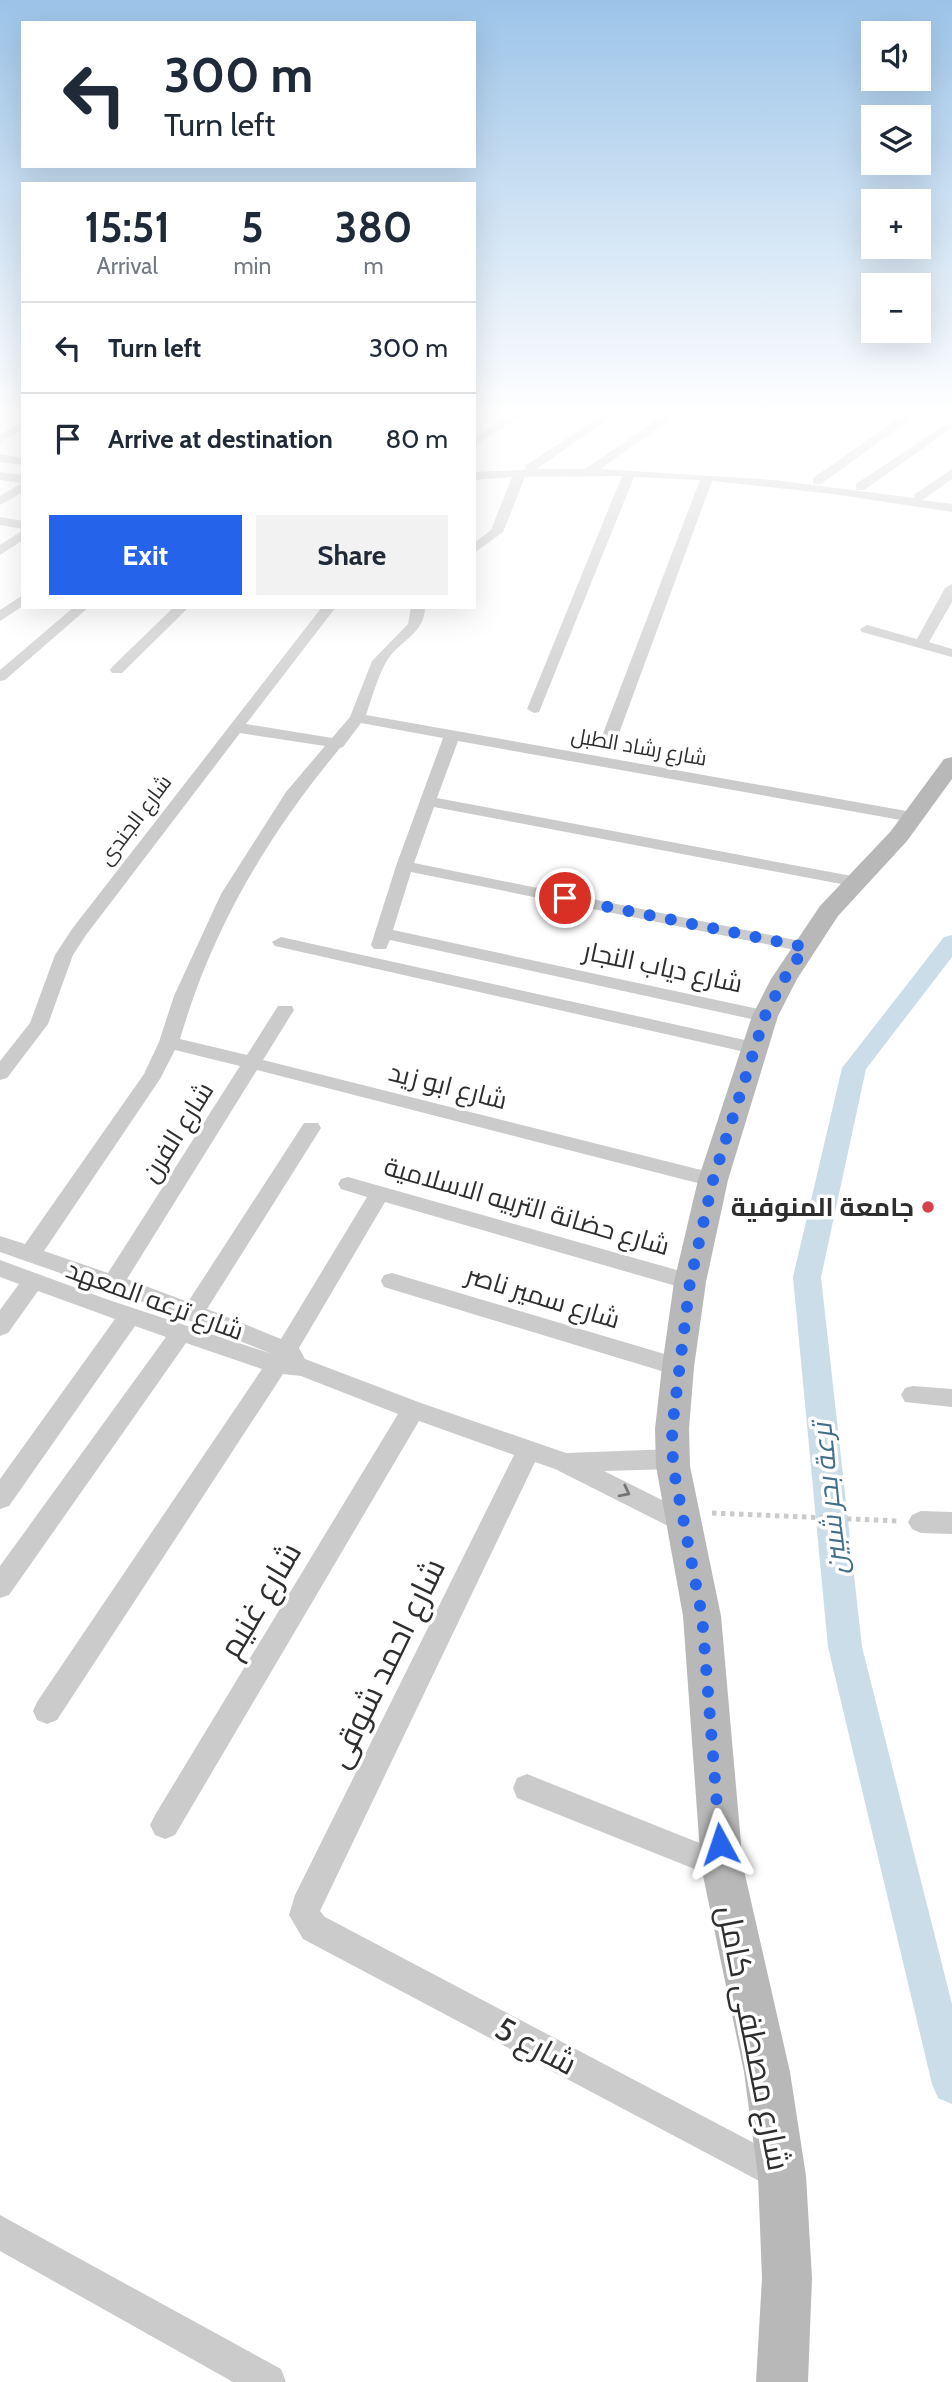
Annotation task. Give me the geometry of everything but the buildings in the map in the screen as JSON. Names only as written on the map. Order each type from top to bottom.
[{"type":"main road","name":"شارع مصطفى كامل","points":[[782,2382],[787,2278],[782,2176],[767,2072],[722,1866],[702,1616],[673,1458],[672,1429],[678,1367],[690,1282],[713,1180],[759,1032],[784,979],[830,911],[900,836],[952,764]]},
{"type":"street","points":[[476,548],[497,532],[500,525]]},
{"type":"street","points":[[534,709],[608,525]]},
{"type":"street","points":[[610,736],[689,525]]},
{"type":"street","points":[[0,530],[21,533]]},
{"type":"street","points":[[0,551],[21,535]]},
{"type":"street","points":[[921,644],[936,622],[952,588]]},
{"type":"street","points":[[0,617],[21,601]]},
{"type":"street","points":[[0,677],[80,609]]},
{"type":"street","points":[[117,670],[181,609]]},
{"type":"street","name":"شارع الجندى","points":[[0,1074],[39,1024],[64,955],[78,933],[327,609]]},
{"type":"street","points":[[30,1254],[153,1075],[169,1042],[183,996],[230,894],[275,816],[338,744],[357,718],[380,661],[414,626],[418,609]]},
{"type":"street","points":[[867,629],[952,653]]},
{"type":"street","name":"شارع رشاد الطبل","points":[[357,718],[912,817]]},
{"type":"street","points":[[234,727],[338,744]]},
{"type":"street","points":[[373,963],[385,934],[404,866],[452,735]]},
{"type":"street","points":[[429,801],[857,882]]},
{"type":"street","points":[[404,866],[805,947]]},
{"type":"street","name":"شارع دياب النجار","points":[[385,934],[759,1032]]},
{"type":"street","points":[[281,942],[373,963],[759,1032]]},
{"type":"street","name":"شارع الفرن","points":[[113,1283],[285,1010]]},
{"type":"street","name":"شارع ابو زيد","points":[[169,1042],[713,1180]]},
{"type":"street","points":[[0,1587],[187,1322],[311,1128]]},
{"type":"street","name":"شارع حضانة التربيه الاسلامية","points":[[348,1184],[690,1282]]},
{"type":"street","points":[[47,1711],[282,1357],[380,1193]]},
{"type":"street","name":"شارع ترعه المعهد","points":[[0,1244],[113,1283],[187,1322],[413,1410],[564,1462],[685,1523]]},
{"type":"street","name":"شارع ترعه المعهد","points":[[0,1268],[130,1315],[187,1322]]},
{"type":"street","points":[[67,1293],[79,1271]]},
{"type":"street","points":[[0,1327],[34,1280]]},
{"type":"street","name":"شارع سمير ناصر","points":[[392,1281],[678,1367]]},
{"type":"street","points":[[0,1499],[130,1315]]},
{"type":"street","points":[[913,1395],[952,1398]]},
{"type":"street","name":"شارع غنيم","points":[[165,1825],[413,1410]]},
{"type":"street","name":"شارع احمد شوقى","points":[[306,1906],[529,1450]]},
{"type":"street","name":"شارع ترعه المعهد","points":[[564,1462],[673,1458]]},
{"type":"street","points":[[921,1522],[952,1523]]},
{"type":"street","points":[[527,1788],[722,1866]]},
{"type":"street","name":"شارع 5","points":[[306,1906],[304,1915],[314,1928],[782,2176]]},
{"type":"street","points":[[0,2232],[268,2382]]},
{"type":"path","points":[[731,1512],[921,1522]]},
{"type":"waterway","name":"ترعة بحر شبين","points":[[952,942],[854,1068],[807,1277],[845,1647],[952,2084]]},
{"type":"place","name":"جامعة المنوفية","points":[[928,1207]]},
{"type":"route","points":[[565,898],[805,947],[784,979],[765,1016],[713,1180],[690,1282],[672,1429],[673,1466],[691,1548],[702,1616],[720,1844]]}]
